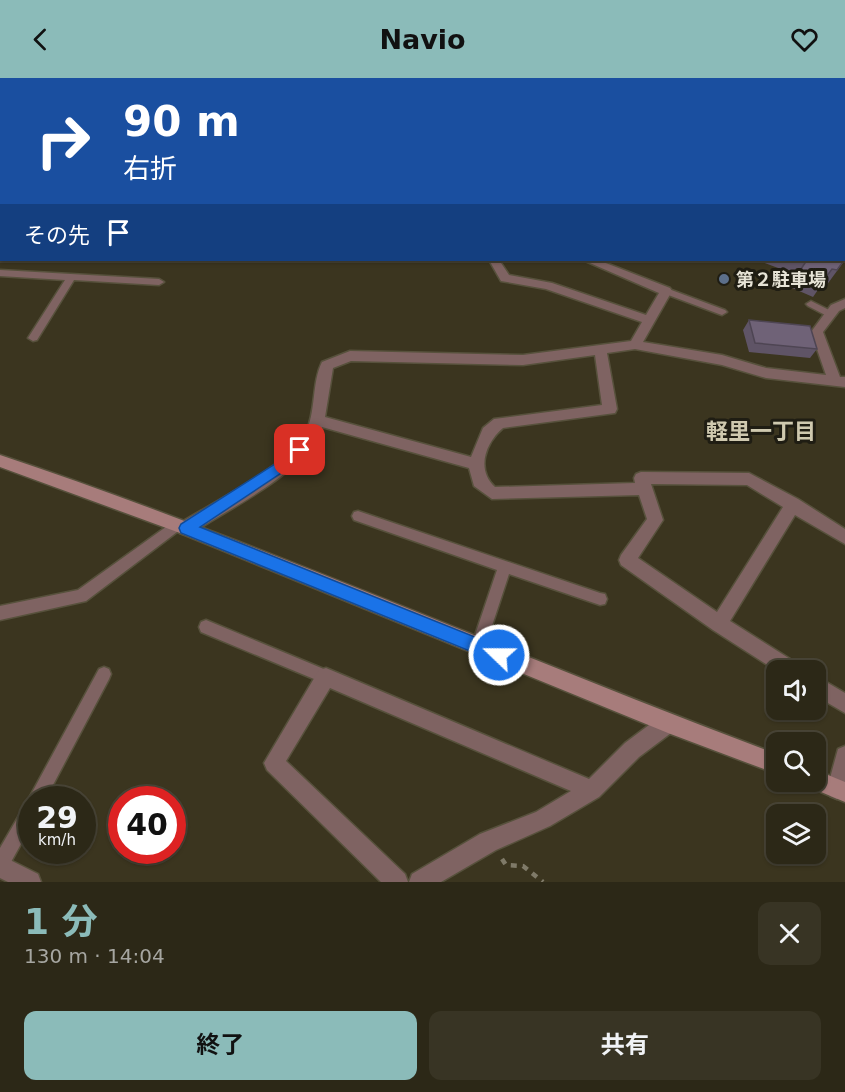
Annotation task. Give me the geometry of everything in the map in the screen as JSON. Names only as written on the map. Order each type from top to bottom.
[{"type":"street","points":[[495,261],[505,278],[548,286],[649,320]]},
{"type":"street","points":[[591,261],[666,291],[635,345]]},
{"type":"street","points":[[840,382],[817,332],[835,308],[845,303]]},
{"type":"street","points":[[181,526],[290,460],[309,440],[318,420],[327,365],[350,356],[523,360],[635,345],[722,360],[766,373],[840,382]]},
{"type":"street","points":[[600,348],[610,409],[498,423],[488,432],[475,465],[479,482],[492,493],[643,489]]},
{"type":"street","points":[[318,420],[475,465]]},
{"type":"street","points":[[0,461],[181,526],[668,723],[766,760]]},
{"type":"street","points":[[776,660],[719,624],[627,560],[655,520],[641,478],[749,479],[845,537]]},
{"type":"street","points":[[719,624],[793,504]]},
{"type":"street","points":[[397,882],[274,763],[326,677],[592,790]]},
{"type":"street","points":[[826,692],[845,704]]},
{"type":"street","points":[[420,882],[488,842],[543,819],[592,790],[632,750],[668,723]]},
{"type":"street","points":[[826,784],[841,790],[845,756]]},
{"type":"street","points":[[0,866],[30,882]]},
{"type":"lane","points":[[0,273],[159,282]]},
{"type":"lane","points":[[33,338],[70,277]]},
{"type":"lane","points":[[666,291],[722,312]]},
{"type":"lane","points":[[811,304],[830,314]]},
{"type":"lane","points":[[358,516],[600,599]]},
{"type":"lane","points":[[0,613],[81,596],[181,526]]},
{"type":"lane","points":[[478,647],[505,566]]},
{"type":"lane","points":[[206,627],[326,677]]},
{"type":"lane","points":[[44,786],[104,674]]},
{"type":"lane","points":[[0,866],[18,833]]},
{"type":"path","points":[[103,78],[140,78]]},
{"type":"path","points":[[506,865],[523,866],[543,882]]},
{"type":"building","points":[[806,261],[844,261],[837,270],[832,269],[823,281],[799,272]]},
{"type":"building","points":[[749,320],[810,326],[817,349],[755,343]]},
{"type":"place","name":"第２駐車場","points":[[724,279]]},
{"type":"district","name":"軽里一丁目","points":[[761,431]]},
{"type":"route","points":[[300,450],[290,460],[186,528],[499,655]]}]
